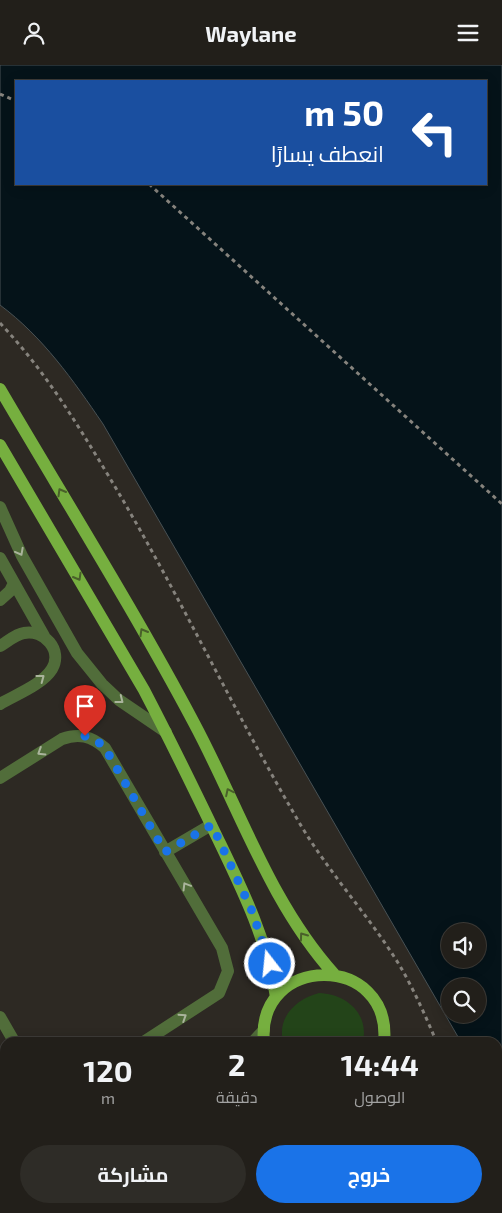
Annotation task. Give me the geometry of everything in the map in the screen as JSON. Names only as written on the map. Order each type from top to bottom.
[{"type":"main road","points":[[0,389],[168,674],[222,777],[284,907],[310,946],[334,974]]},
{"type":"main road","points":[[0,445],[144,690],[166,732],[212,825],[260,932],[276,997]]},
{"type":"main road","points":[[264,1036],[265,1018],[276,997],[288,985],[302,978],[317,974],[334,974],[355,982],[372,997],[382,1018],[384,1037]]},
{"type":"street","points":[[0,507],[22,556],[77,653],[102,685],[119,700],[166,732]]},
{"type":"street","points":[[0,558],[44,636],[52,645],[55,657],[52,669],[44,678],[0,704]]},
{"type":"street","points":[[0,600],[10,591],[14,583]]},
{"type":"street","points":[[0,646],[22,633],[34,632],[44,636]]},
{"type":"street","points":[[0,778],[62,739],[73,735],[85,736],[96,740],[105,748],[222,948],[228,971],[219,993],[151,1037]]},
{"type":"street","points":[[165,852],[212,825]]},
{"type":"street","points":[[0,1017],[12,1037]]},
{"type":"path","points":[[0,94],[15,101]]},
{"type":"path","points":[[150,185],[502,504]]},
{"type":"path","points":[[0,323],[28,353],[62,400],[141,530],[296,816],[333,876],[400,967],[434,1037]]},
{"type":"green space","points":[[319,993],[329,994],[346,1001],[359,1014],[364,1037],[282,1037],[283,1025],[290,1010]]},
{"type":"shaded area","points":[[0,65],[502,65],[502,1037],[458,1037],[450,1023],[486,1023],[486,978],[441,978],[441,1007],[103,424],[69,375],[30,331],[0,305]]},
{"type":"route","points":[[85,736],[96,740],[105,748],[165,852],[212,825],[252,911],[270,964]]}]
